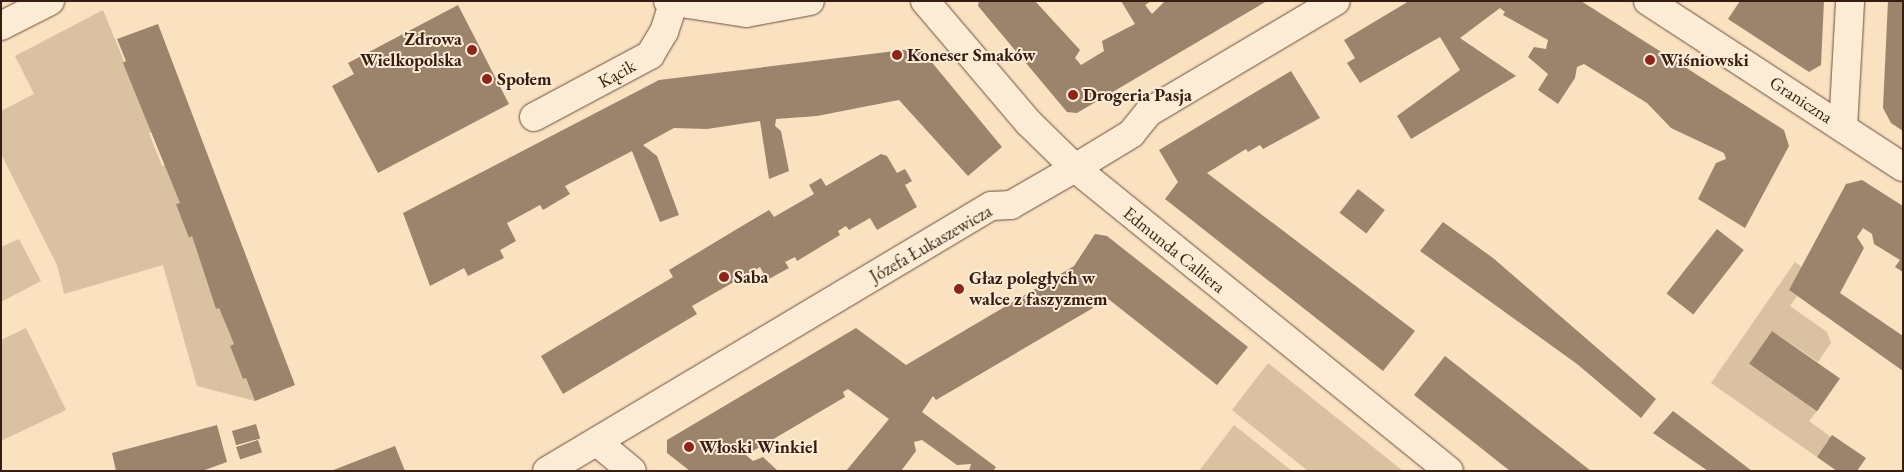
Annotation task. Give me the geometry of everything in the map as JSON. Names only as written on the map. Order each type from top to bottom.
[{"type":"street","points":[[1,26],[50,1]]},
{"type":"street","points":[[670,3],[746,13],[810,1]]},
{"type":"street","name":"Edmunda Calliera","points":[[925,1],[1029,123],[1075,168],[1448,471]]},
{"type":"street","name":"Józefa Łukaszewicza","points":[[547,471],[991,206],[1011,205],[1075,168],[1131,134],[1149,112],[1336,1]]},
{"type":"street","name":"Graniczna","points":[[1648,1],[1903,166]]},
{"type":"street","points":[[1843,128],[1850,1]]},
{"type":"street","name":"Kącik","points":[[534,117],[650,55],[664,32],[670,3]]},
{"type":"street","points":[[597,442],[632,471]]},
{"type":"shaded area","points":[[103,10],[153,132],[149,133],[162,166],[165,165],[180,203],[177,204],[189,238],[192,236],[216,309],[219,308],[234,344],[230,346],[243,379],[246,378],[255,401],[197,386],[163,265],[64,294],[57,265],[1,154],[1,111],[34,94],[15,56]]},
{"type":"shaded area","points":[[19,239],[41,281],[1,302],[1,247]]},
{"type":"shaded area","points":[[1795,262],[1803,268],[1789,290],[1797,296],[1790,306],[1827,332],[1831,343],[1818,362],[1772,331],[1749,364],[1817,411],[1809,421],[1831,437],[1817,457],[1711,383]]},
{"type":"shaded area","points":[[26,328],[66,410],[1,441],[1,340]]},
{"type":"shaded area","points":[[1268,363],[1403,471],[1308,471],[1232,410]]},
{"type":"shaded area","points":[[1234,425],[1292,471],[1199,471]]},
{"type":"building","points":[[979,1],[1035,1],[1080,50],[1075,58],[1081,65],[1104,51],[1102,41],[1135,24],[1121,1],[1151,1],[1145,5],[1152,14],[1165,1],[1267,1],[1077,113],[1067,112],[978,6]]},
{"type":"building","points":[[1409,1],[1581,1],[1784,130],[1789,146],[1745,228],[1698,199],[1716,163],[1726,159],[1724,153],[1671,128],[1647,103],[1584,64],[1577,67],[1575,78],[1558,104],[1538,90],[1548,74],[1528,57],[1534,47],[1546,49],[1548,40],[1503,15],[1505,12],[1500,8],[1460,38],[1516,76],[1411,139],[1397,116],[1460,70],[1440,37],[1360,83],[1347,63],[1355,58],[1344,40]]},
{"type":"building","points":[[1740,1],[1824,1],[1821,65],[1809,72],[1728,19]]},
{"type":"building","points":[[1888,1],[1903,1],[1903,131],[1891,123],[1883,108]]},
{"type":"building","points":[[458,5],[509,104],[378,173],[332,86],[354,74],[348,63]]},
{"type":"building","points":[[158,24],[295,385],[255,401],[246,378],[243,379],[230,346],[234,344],[219,308],[216,309],[192,236],[189,238],[176,204],[180,203],[123,63],[126,61],[117,39]]},
{"type":"building","points":[[920,48],[1002,147],[968,176],[899,100],[817,116],[776,119],[775,126],[781,131],[789,171],[769,179],[760,121],[707,129],[674,128],[643,145],[657,156],[679,215],[660,222],[632,151],[565,186],[570,194],[543,210],[540,205],[507,223],[516,241],[500,250],[504,258],[468,276],[464,268],[430,286],[403,213],[659,80]]},
{"type":"building","points":[[1291,71],[1320,118],[1263,149],[1260,145],[1248,152],[1246,149],[1207,173],[1415,331],[1383,371],[1165,199],[1178,182],[1159,150]]},
{"type":"building","points":[[881,154],[887,156],[897,173],[905,169],[912,181],[905,185],[917,207],[877,230],[870,218],[849,230],[846,226],[838,231],[840,235],[797,261],[795,257],[785,262],[789,268],[767,280],[760,267],[692,306],[697,314],[563,394],[541,356],[673,277],[669,270],[769,210],[774,217],[814,194],[809,185],[821,178],[826,186]]},
{"type":"building","points":[[1862,180],[1903,206],[1903,272],[1895,267],[1900,260],[1874,244],[1872,234],[1863,228],[1857,237],[1864,248],[1840,293],[1903,336],[1903,371],[1789,290],[1846,184]]},
{"type":"building","points":[[1358,189],[1385,210],[1366,234],[1340,213]]},
{"type":"building","points":[[1443,222],[1493,258],[1656,399],[1641,418],[1577,364],[1420,251]]},
{"type":"building","points":[[1717,229],[1744,250],[1693,315],[1667,294]]},
{"type":"building","points":[[1095,234],[1107,236],[1248,347],[1217,385],[1102,294],[1091,304],[1093,308],[936,400],[933,396],[922,412],[996,467],[993,471],[969,471],[971,464],[957,465],[922,440],[914,442],[916,451],[901,471],[846,471],[889,419],[848,389],[843,392],[845,397],[746,455],[753,461],[763,457],[778,471],[690,471],[667,453],[667,440],[856,328],[906,365],[1074,266]]},
{"type":"building","points":[[1772,331],[1840,379],[1817,411],[1749,364]]},
{"type":"building","points":[[1445,356],[1591,471],[1510,471],[1414,395]]},
{"type":"building","points":[[1673,411],[1752,471],[1708,471],[1653,433]]},
{"type":"building","points":[[256,424],[260,438],[236,445],[232,431]]},
{"type":"building","points":[[217,425],[227,462],[202,471],[116,471],[112,453]]},
{"type":"building","points":[[1832,435],[1866,458],[1857,471],[1837,471],[1817,457]]},
{"type":"building","points":[[258,440],[262,452],[240,459],[236,447]]},
{"type":"building","points":[[395,446],[405,471],[331,471]]},
{"type":"place","name":"Zdrowa Wielkopolska","points":[[472,50]]},
{"type":"place","name":"Koneser Smaków","points":[[897,55]]},
{"type":"place","name":"Wiśniowski","points":[[1650,60]]},
{"type":"place","name":"Społem","points":[[487,79]]},
{"type":"place","name":"Drogeria Pasja","points":[[1073,95]]},
{"type":"place","name":"Saba","points":[[724,277]]},
{"type":"place","name":"Głaz poległych w walce z faszyzmem","points":[[959,289]]},
{"type":"place","name":"Włoski Winkiel","points":[[689,447]]}]
